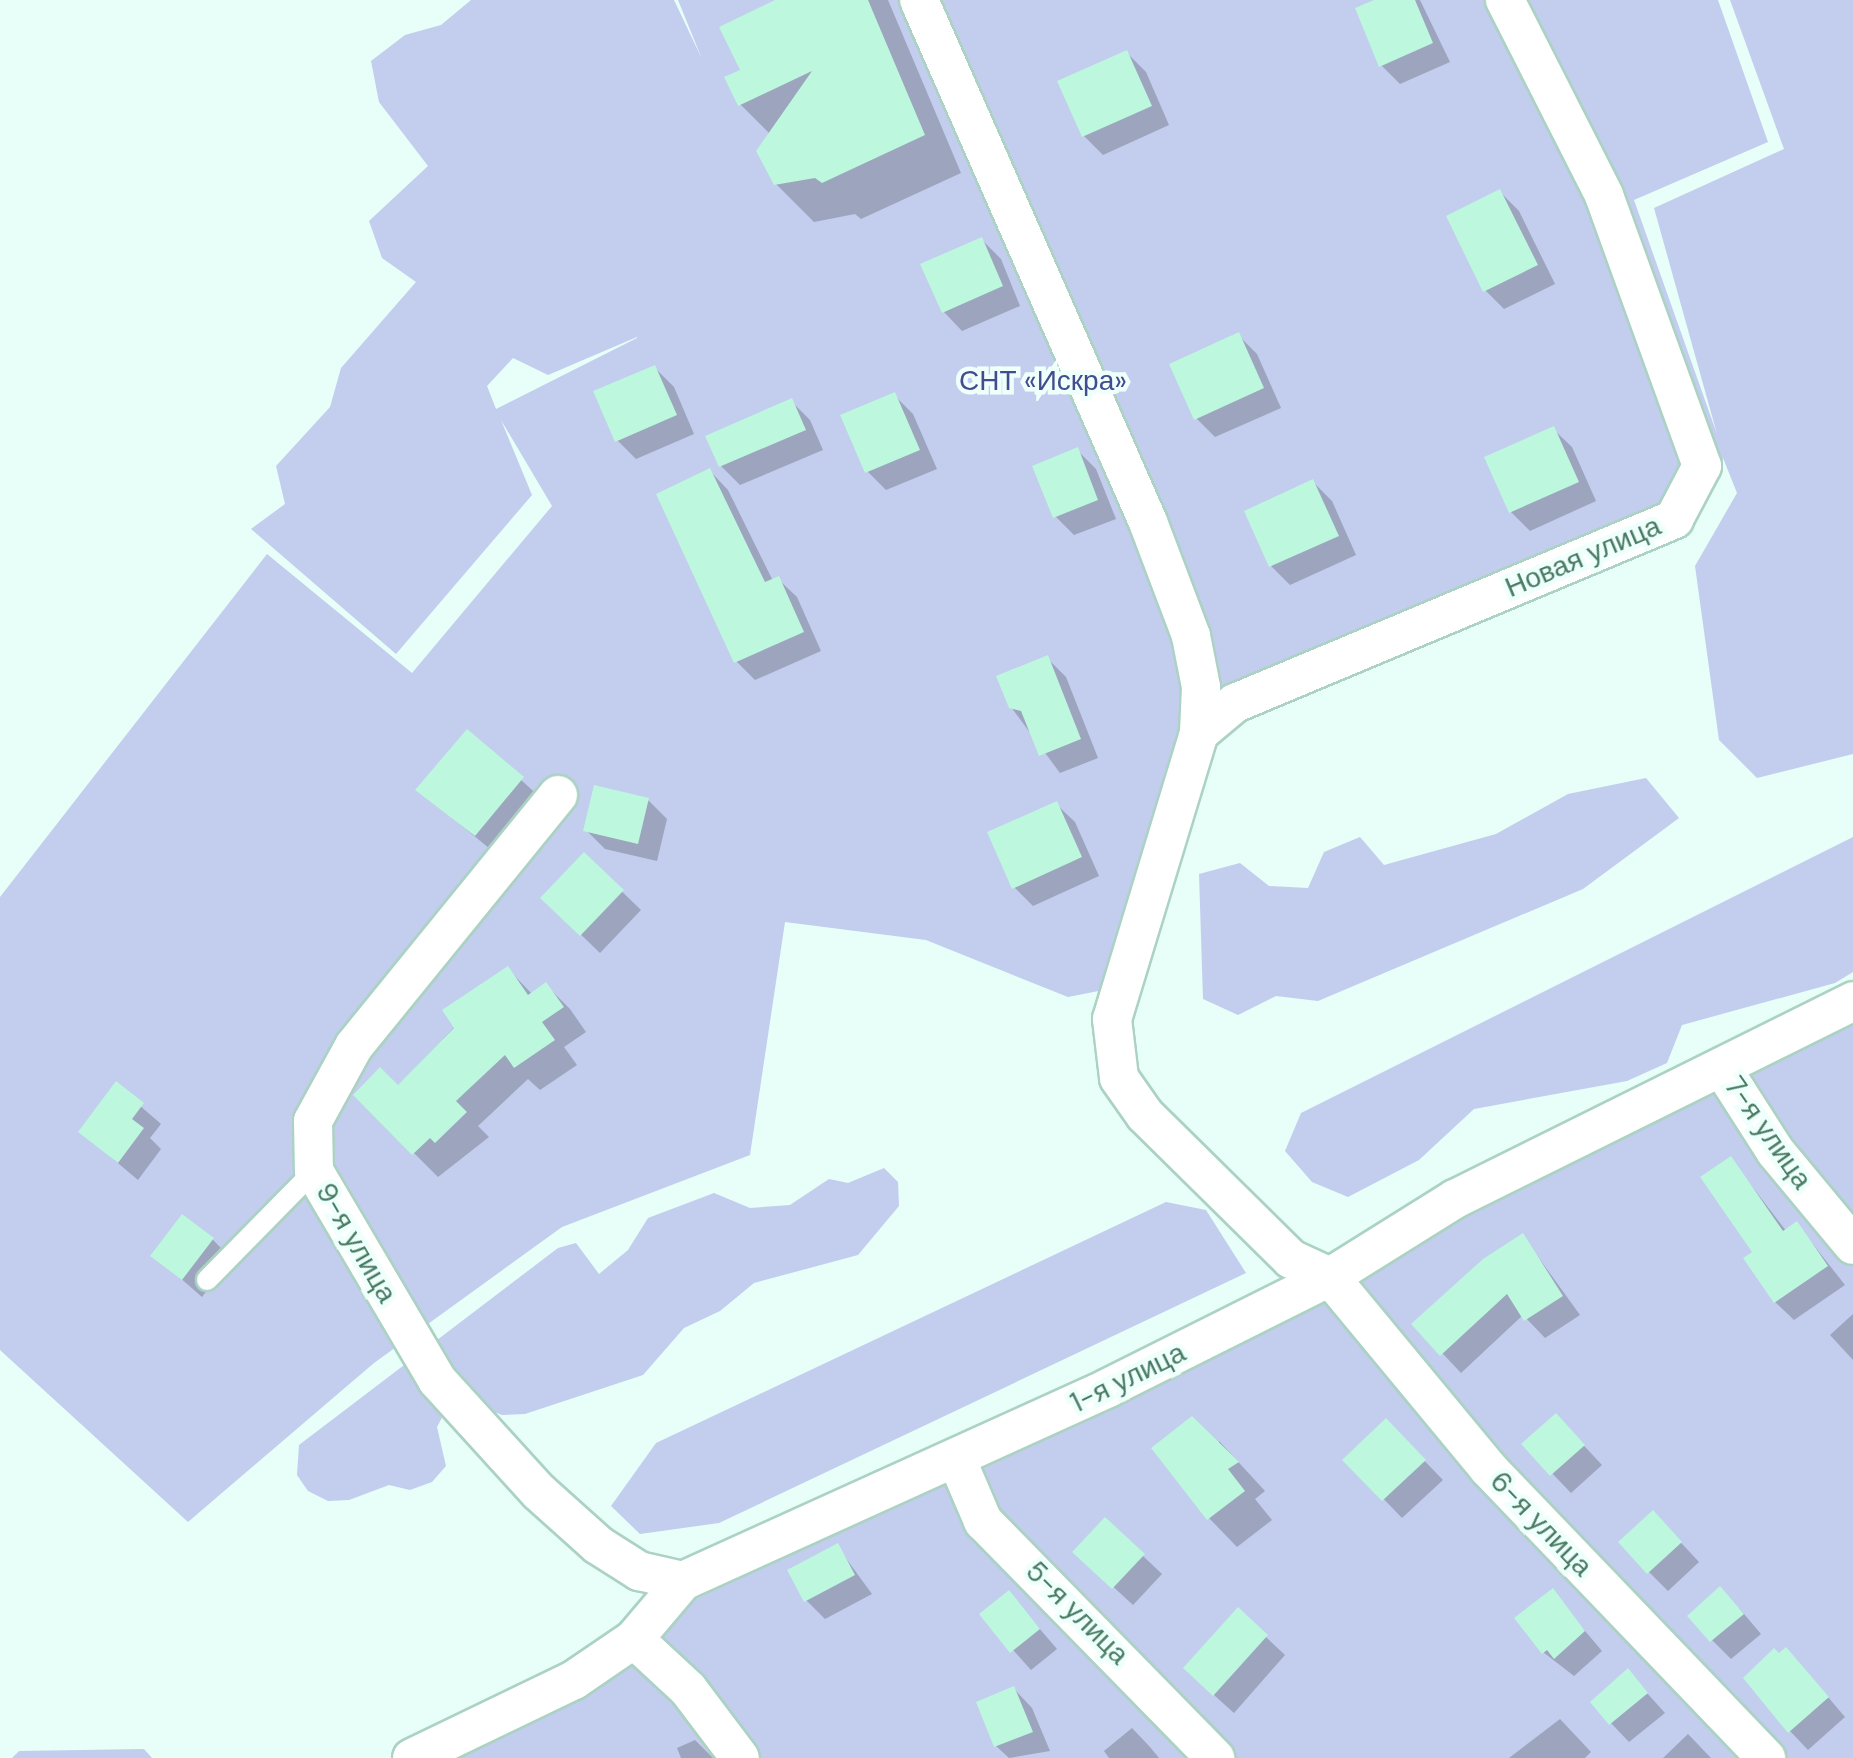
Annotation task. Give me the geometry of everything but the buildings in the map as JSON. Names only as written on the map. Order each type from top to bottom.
[{"type":"street","points":[[919,0],[1179,603],[1202,688],[1198,734],[1112,1019],[1119,1078],[1145,1115],[1291,1258],[1330,1277]]},
{"type":"street","name":"Новая улица","points":[[1198,734],[1235,703],[1674,519],[1702,466],[1604,194],[1505,0]]},
{"type":"street","name":"9-я улица","points":[[558,795],[354,1046],[313,1121],[314,1171],[437,1380],[540,1492],[598,1545],[638,1571],[683,1581]]},
{"type":"street","name":"1-я улица","points":[[412,1758],[574,1680],[634,1639],[683,1581],[811,1518],[956,1458],[1330,1277],[1455,1200],[1853,1000]]},
{"type":"street","name":"7-я улица","points":[[1722,1068],[1774,1151],[1853,1245]]},
{"type":"street","name":"6-я улица","points":[[1330,1277],[1488,1468],[1766,1758]]},
{"type":"street","name":"5-я улица","points":[[956,1458],[983,1521],[1216,1758]]},
{"type":"street","points":[[634,1639],[688,1689],[740,1758]]},
{"type":"lane","points":[[207,1280],[314,1171]]},
{"type":"green space","name":"СНТ «Искра»","points":[[471,0],[674,0],[702,59],[678,0],[1718,0],[1768,142],[1634,200],[1717,434],[1654,208],[1784,149],[1730,0],[1853,0],[1853,754],[1757,778],[1719,740],[1695,566],[1737,493],[1723,458],[1693,525],[1214,721],[1134,984],[1068,997],[926,940],[785,922],[750,1155],[562,1227],[374,1363],[188,1522],[0,1350],[0,897],[267,554],[412,673],[552,506],[501,420],[532,495],[396,654],[251,529],[285,504],[276,466],[330,407],[341,368],[416,282],[382,258],[369,221],[428,166],[379,102],[371,61],[405,35],[441,25]],"holes":[[[637,338],[496,409],[487,386],[513,358],[548,375]]]},
{"type":"green space","points":[[1646,778],[1679,818],[1583,889],[1318,1001],[1276,996],[1238,1015],[1203,999],[1199,874],[1240,863],[1269,886],[1308,888],[1324,852],[1360,837],[1384,865],[1496,834],[1568,794]]},
{"type":"green space","points":[[1853,837],[1853,972],[1835,983],[1682,1025],[1667,1063],[1627,1081],[1474,1109],[1419,1160],[1348,1197],[1312,1182],[1285,1151],[1301,1113]]},
{"type":"green space","points":[[1853,1014],[1853,1758],[459,1758],[609,1681],[688,1603],[1361,1272]]},
{"type":"green space","points":[[884,1168],[898,1182],[899,1206],[858,1255],[754,1283],[720,1311],[684,1328],[643,1375],[525,1414],[502,1415],[462,1399],[446,1410],[437,1427],[446,1466],[432,1482],[410,1490],[389,1485],[349,1500],[328,1501],[308,1491],[297,1475],[299,1445],[558,1248],[576,1243],[599,1274],[628,1250],[648,1218],[714,1193],[750,1208],[790,1205],[829,1179],[848,1183]]},
{"type":"green space","points":[[1166,1202],[1206,1210],[1246,1273],[719,1523],[640,1534],[611,1506],[656,1443]]},
{"type":"green space","points":[[144,1749],[152,1758],[12,1758],[19,1751]]}]
